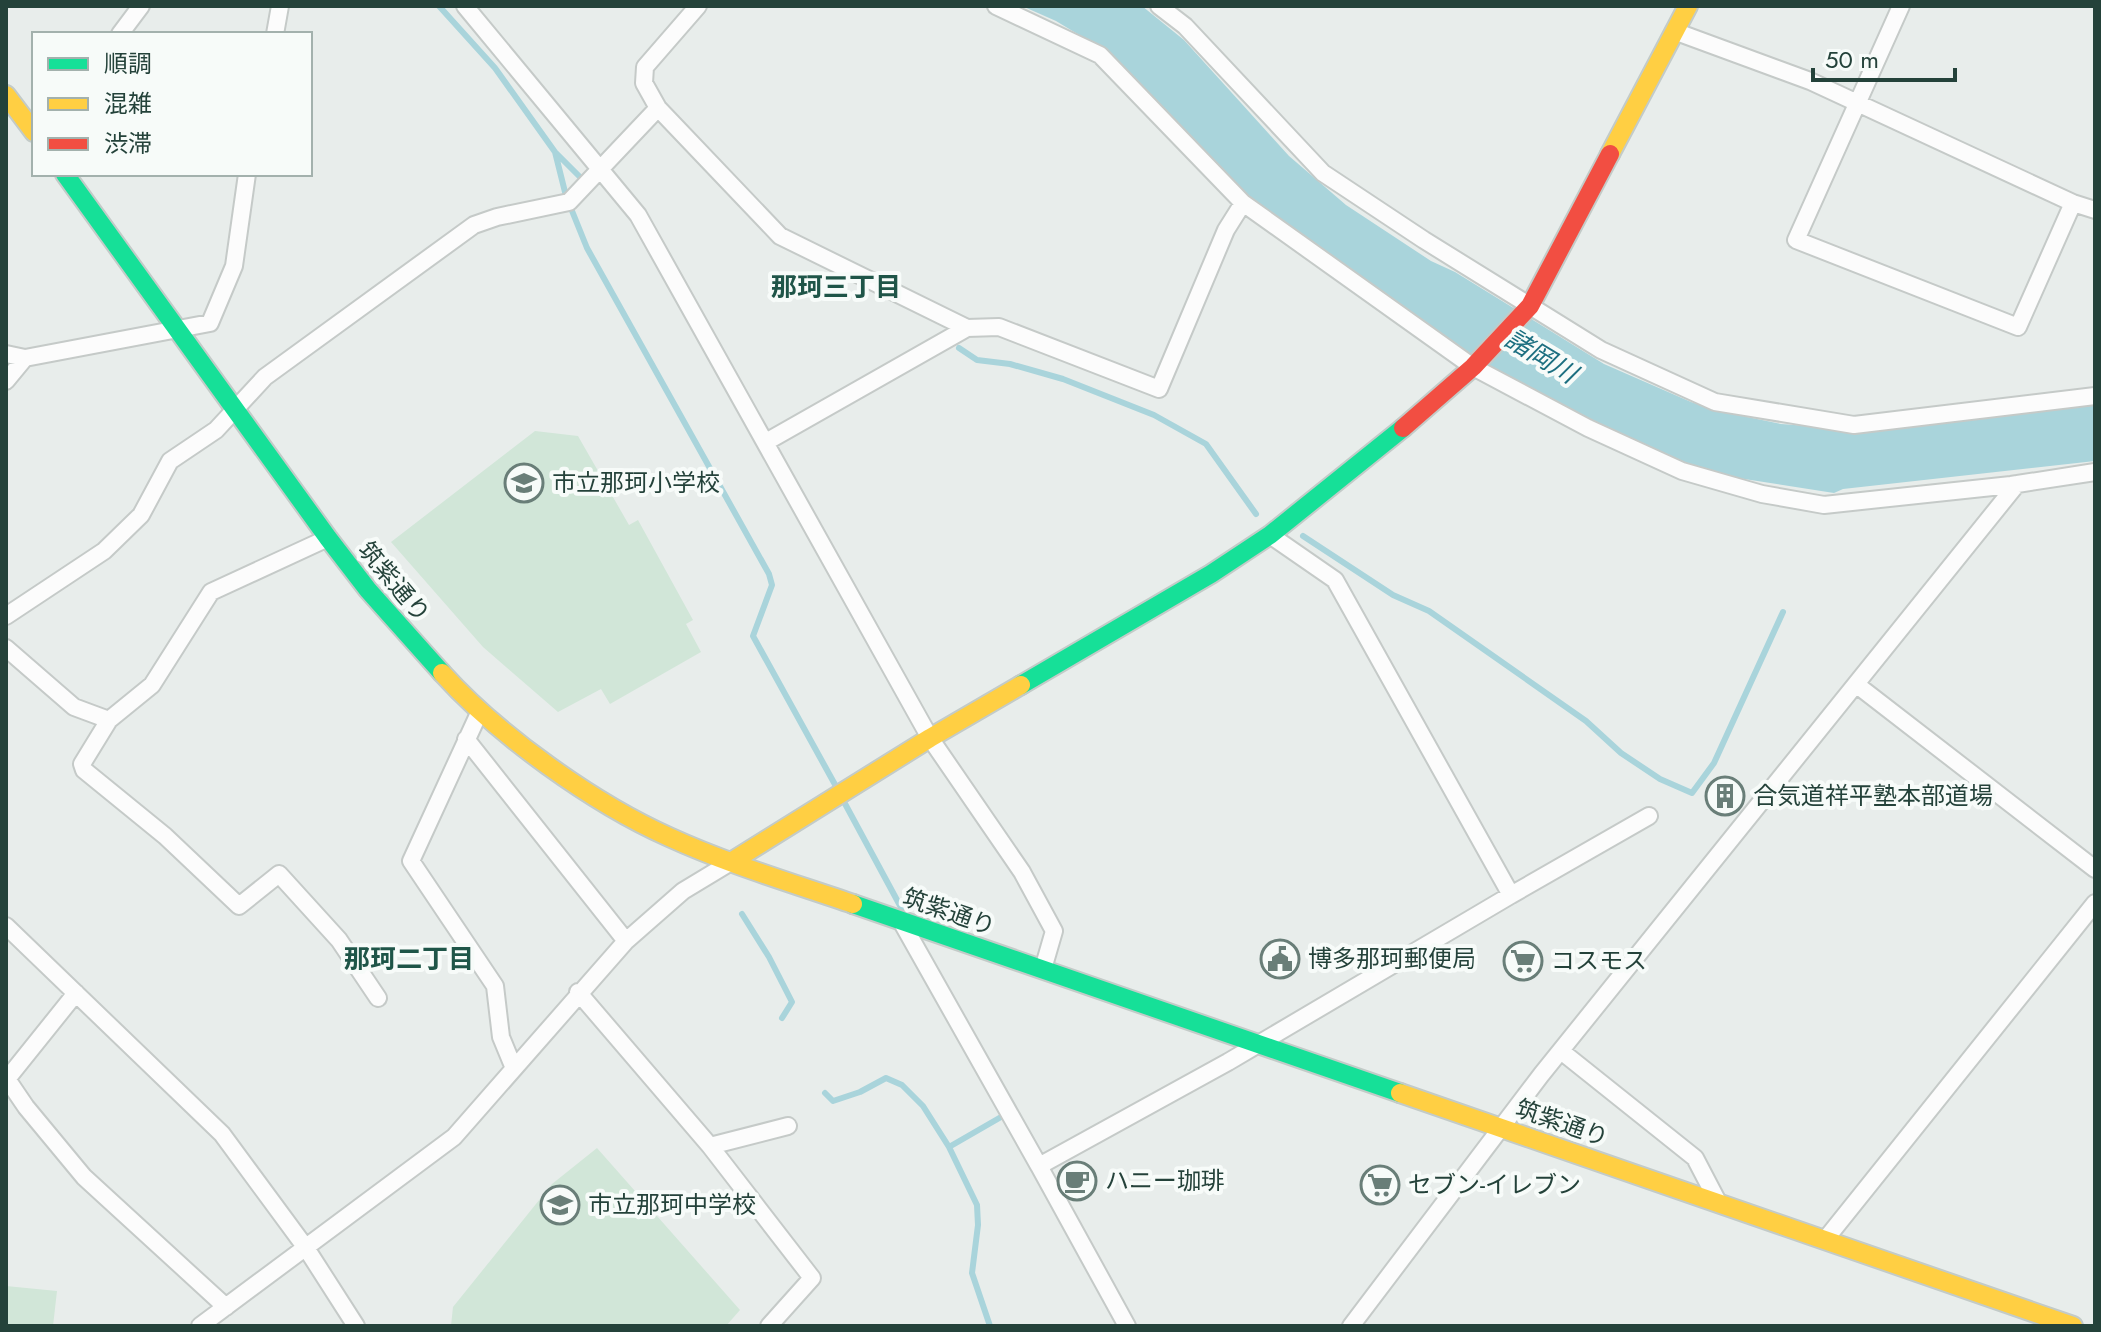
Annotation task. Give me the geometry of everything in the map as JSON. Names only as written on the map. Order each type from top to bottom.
[{"type":"street","points":[[122,32],[141,6]]},
{"type":"street","points":[[275,32],[280,6]]},
{"type":"street","points":[[465,6],[638,215],[930,738],[1022,872],[1054,931],[1043,969]]},
{"type":"street","points":[[698,6],[645,67],[644,83],[658,108],[780,236],[967,328]]},
{"type":"street","points":[[996,6],[1100,55],[1243,203],[1473,367],[1588,428],[1682,471],[1762,494],[1824,505],[2017,484],[2095,472]]},
{"type":"street","points":[[1159,6],[1185,26],[1323,173],[1601,350],[1715,402],[1854,425],[2095,396]]},
{"type":"street","points":[[200,1326],[454,1137],[578,992],[626,941],[683,891],[930,738],[1211,574],[1270,535],[1399,432],[1473,367],[1530,306],[1688,6]]},
{"type":"street","points":[[1901,6],[1796,240],[2018,327],[2073,203]]},
{"type":"street","points":[[1674,31],[1810,81],[2073,203],[2095,210]]},
{"type":"street","points":[[6,95],[32,129]]},
{"type":"street","points":[[6,616],[104,551],[141,515],[170,461],[216,430],[265,377],[474,225],[569,202],[658,108]]},
{"type":"street","name":"筑紫通り","points":[[66,176],[368,590],[414,644],[480,711],[589,794],[668,837],[731,862],[2073,1326]]},
{"type":"street","points":[[6,354],[25,358],[210,323],[234,266],[247,176]]},
{"type":"street","points":[[766,442],[967,328],[999,327],[1159,389],[1226,230],[1243,203]]},
{"type":"street","points":[[6,381],[25,358]]},
{"type":"street","points":[[1351,1326],[1500,1127],[2017,484]]},
{"type":"street","points":[[1270,535],[1335,580],[1511,895]]},
{"type":"street","points":[[328,538],[211,592],[152,685],[109,720],[82,764],[84,770],[165,836],[239,906],[279,874],[339,940],[378,998]]},
{"type":"street","points":[[6,648],[74,707],[109,720]]},
{"type":"street","points":[[1857,685],[2095,869]]},
{"type":"street","points":[[480,711],[411,861],[495,986],[501,1037],[513,1066]]},
{"type":"street","points":[[466,739],[626,941]]},
{"type":"street","points":[[1039,1166],[1257,1044],[1649,816]]},
{"type":"street","points":[[1825,1240],[2095,903]]},
{"type":"street","points":[[901,921],[1127,1326]]},
{"type":"street","points":[[6,926],[222,1134],[306,1248],[356,1326]]},
{"type":"street","points":[[578,992],[710,1146],[812,1278],[769,1326]]},
{"type":"street","points":[[76,993],[7,1079],[84,1177],[226,1307]]},
{"type":"street","points":[[1561,1051],[1695,1158],[1719,1204]]},
{"type":"street","points":[[710,1146],[788,1126]]},
{"type":"green space","points":[[535,431],[578,436],[629,525],[638,520],[693,620],[686,624],[701,652],[610,704],[601,689],[558,712],[483,647],[391,542]]},
{"type":"green space","points":[[597,1148],[740,1310],[726,1326],[451,1326],[453,1307],[552,1184]]},
{"type":"green space","points":[[6,1286],[57,1291],[53,1326],[6,1326]]},
{"type":"water","name":"諸岡川","points":[[1022,6],[1142,6],[1184,40],[1289,156],[1346,205],[1431,261],[1455,272],[1604,364],[1691,402],[1781,424],[1836,428],[2095,402],[2095,461],[1843,489],[1834,493],[1725,476],[1623,442],[1495,371],[1317,255],[1248,198],[1141,84],[1104,50],[1056,21]]},
{"type":"waterway","points":[[439,6],[495,68],[555,152],[582,179]]},
{"type":"waterway","points":[[555,152],[566,196],[587,248],[769,574],[772,585],[753,636],[838,790]]},
{"type":"waterway","points":[[959,348],[977,360],[1010,364],[1063,379],[1154,415],[1206,444],[1256,514]]},
{"type":"waterway","points":[[1303,536],[1393,595],[1429,611],[1586,721],[1621,753],[1660,779],[1692,793],[1714,763],[1783,612]]},
{"type":"waterway","points":[[843,800],[904,913]]},
{"type":"waterway","points":[[742,914],[792,1002],[782,1018]]},
{"type":"waterway","points":[[825,1093],[833,1101],[860,1092],[886,1078],[902,1085],[923,1106],[949,1147],[977,1205],[978,1225],[972,1273],[990,1326]]},
{"type":"waterway","points":[[949,1147],[1008,1113]]},
{"type":"traffic: fast","points":[[66,176],[328,538],[368,590],[442,673]]},
{"type":"traffic: fast","points":[[1021,685],[1211,574],[1270,535],[1403,428]]},
{"type":"traffic: fast","points":[[853,904],[1400,1093]]},
{"type":"traffic: slow","points":[[1610,154],[1688,6]]},
{"type":"traffic: slow","points":[[6,95],[32,129]]},
{"type":"traffic: slow","points":[[442,673],[518,743],[609,806],[691,847],[853,904]]},
{"type":"traffic: slow","points":[[731,862],[1021,685]]},
{"type":"traffic: slow","points":[[1400,1093],[2073,1326]]},
{"type":"traffic: jam","points":[[1403,428],[1473,367],[1530,306],[1610,154]]},
{"type":"place","name":"市立那珂小学校","points":[[524,483]]},
{"type":"place","name":"合気道祥平塾本部道場","points":[[1725,796]]},
{"type":"place","name":"博多那珂郵便局","points":[[1280,959]]},
{"type":"place","name":"コスモス","points":[[1523,961]]},
{"type":"place","name":"ハニー珈琲","points":[[1077,1181]]},
{"type":"place","name":"セブン-イレブン","points":[[1380,1185]]},
{"type":"place","name":"市立那珂中学校","points":[[560,1205]]},
{"type":"district","name":"那珂三丁目","points":[[836,287]]},
{"type":"district","name":"那珂二丁目","points":[[409,959]]}]
